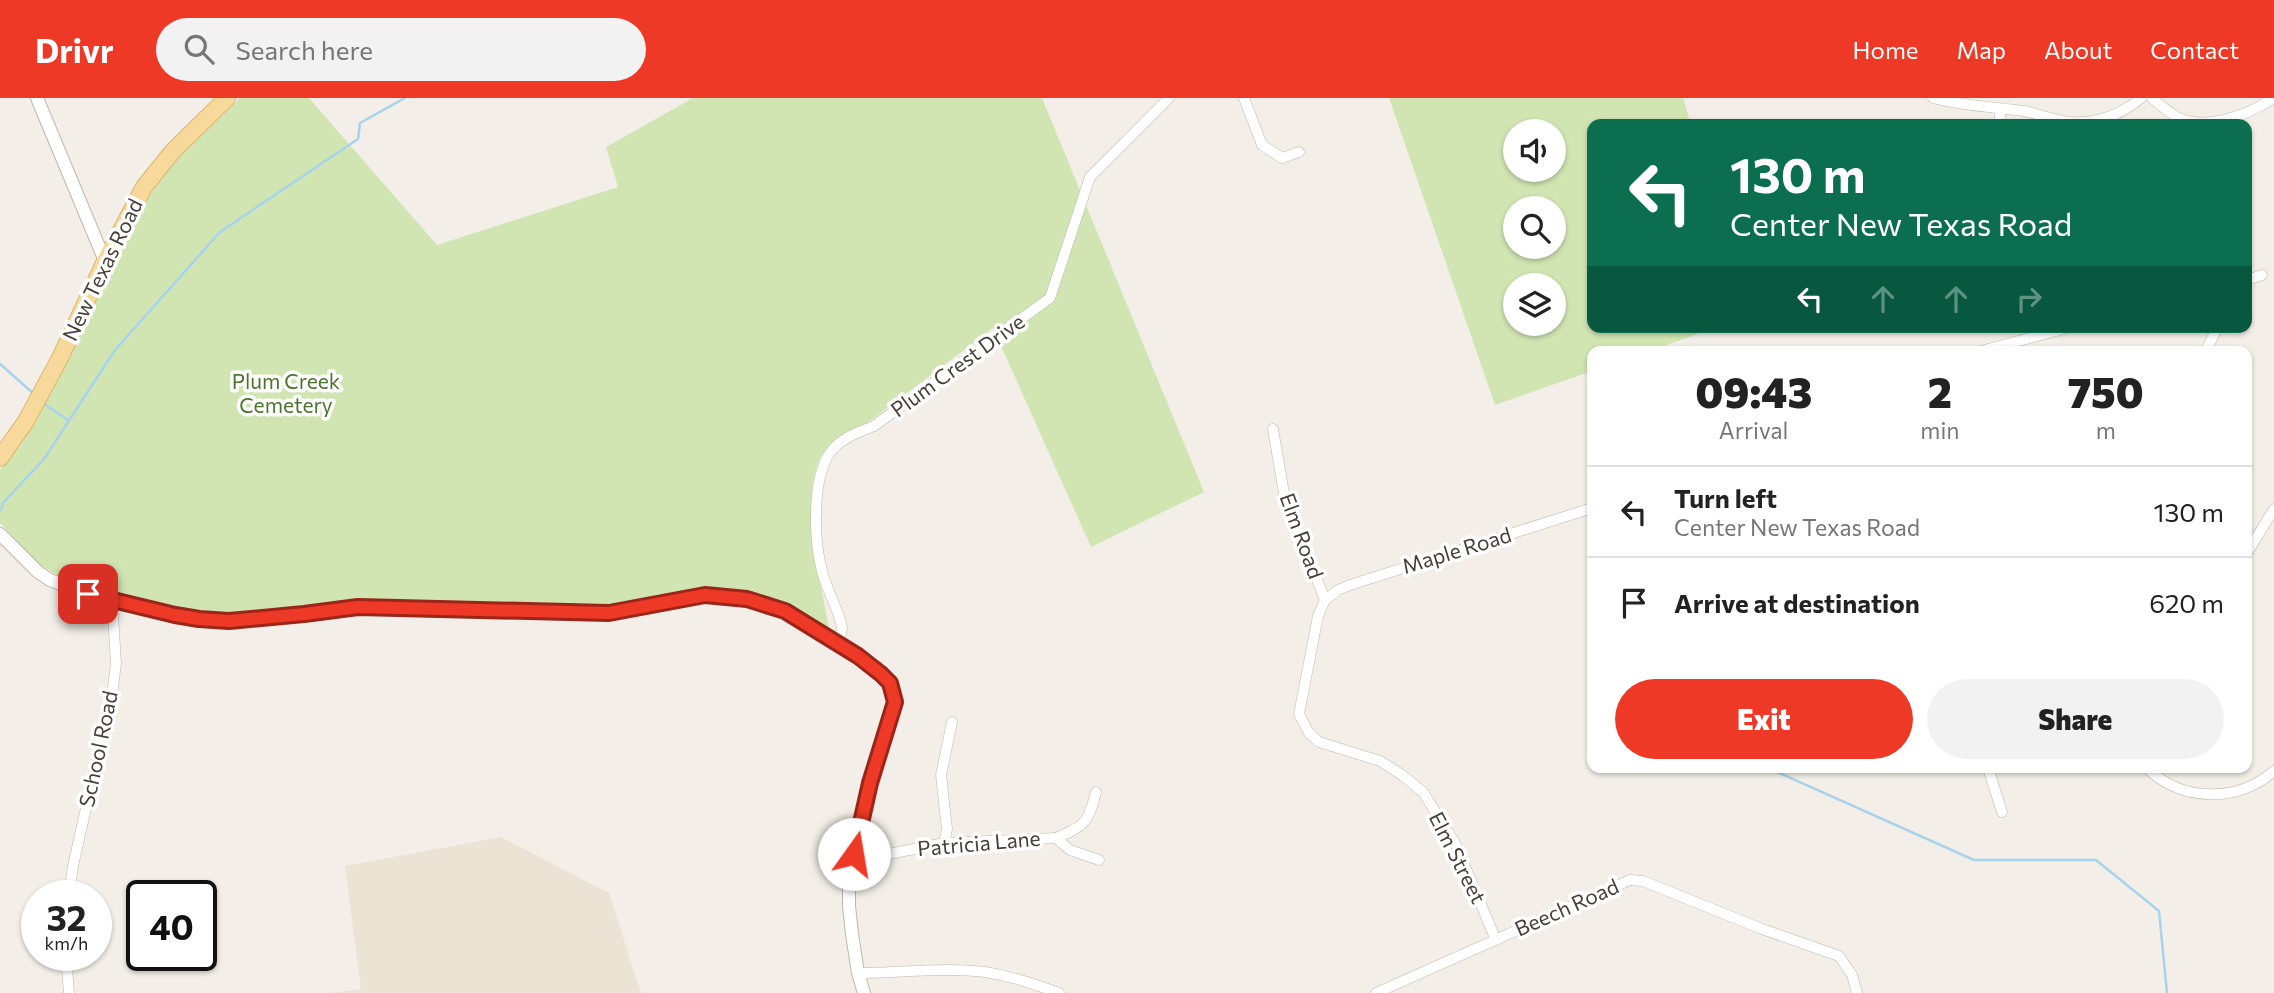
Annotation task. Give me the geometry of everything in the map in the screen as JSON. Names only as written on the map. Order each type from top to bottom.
[{"type":"main road","name":"New Texas Road","points":[[0,458],[26,421],[61,358],[105,261],[144,187],[156,170],[227,98]]},
{"type":"street","points":[[37,98],[105,261]]},
{"type":"street","name":"Plum Crest Drive","points":[[837,643],[842,628],[822,571],[817,523],[818,481],[825,459],[836,446],[874,426],[1050,298],[1090,177],[1169,98]]},
{"type":"street","points":[[1244,98],[1262,145],[1282,158],[1299,152]]},
{"type":"street","points":[[1933,98],[1960,105],[2025,112],[2058,119]]},
{"type":"street","points":[[2102,119],[2116,115],[2141,98]]},
{"type":"street","points":[[2152,98],[2184,119]]},
{"type":"street","points":[[2218,119],[2260,106],[2273,98]]},
{"type":"street","points":[[2000,119],[2001,109]]},
{"type":"street","points":[[2252,278],[2262,275]]},
{"type":"street","points":[[2000,346],[2048,333]]},
{"type":"street","name":"Elm Road","points":[[1273,429],[1286,499],[1325,600]]},
{"type":"street","points":[[2252,545],[2274,509]]},
{"type":"street","name":"Maple Road","points":[[1325,600],[1350,585],[1587,510]]},
{"type":"street","points":[[0,534],[38,572],[50,580],[88,594],[199,619],[229,621],[358,607],[609,613],[705,595],[747,599],[785,611],[881,674],[890,683],[895,702],[870,783],[849,879],[849,906],[858,973],[864,993]]},
{"type":"street","name":"School Road","points":[[71,880],[113,688],[116,663],[111,600]]},
{"type":"street","name":"Elm Street","points":[[1325,600],[1318,616],[1299,714],[1309,733],[1319,742],[1380,761],[1423,792],[1455,843],[1496,940]]},
{"type":"street","points":[[944,843],[947,829],[941,775],[952,722]]},
{"type":"street","points":[[2152,773],[2159,780],[2187,793],[2215,794],[2248,788],[2274,771]]},
{"type":"street","points":[[1991,773],[2003,812]]},
{"type":"street","points":[[1056,838],[1084,825],[1090,815],[1096,792]]},
{"type":"street","name":"Patricia Lane","points":[[854,854],[884,855],[944,843],[1056,838],[1070,850],[1099,860]]},
{"type":"street","name":"Beech Road","points":[[1376,993],[1630,880],[1643,881],[1762,929],[1839,956],[1852,975],[1857,993]]},
{"type":"street","points":[[67,971],[69,993]]},
{"type":"street","points":[[858,973],[984,972],[1016,978],[1059,993]]},
{"type":"shaded area","points":[[501,837],[609,893],[641,993],[332,993],[361,989],[345,866]]},
{"type":"green space","name":"Plum Creek Cemetery","points":[[240,98],[309,98],[437,245],[618,187],[606,147],[693,98],[1042,98],[1204,492],[1091,547],[993,328],[862,427],[837,440],[825,451],[817,467],[812,488],[812,512],[817,565],[830,632],[795,608],[760,594],[719,589],[674,593],[608,606],[379,602],[232,614],[199,613],[162,607],[97,592],[66,580],[37,563],[0,523],[0,470],[22,443],[49,394],[142,207],[169,166]]},
{"type":"green space","points":[[1389,98],[1683,98],[1689,119],[1587,119],[1587,333],[1700,333],[1664,346],[1587,346],[1587,373],[1495,405]]},
{"type":"waterway","points":[[1,510],[3,503],[44,459],[115,350],[220,232],[358,139],[360,123],[405,98]]},
{"type":"waterway","points":[[0,364],[34,394]]},
{"type":"waterway","points":[[43,403],[68,420]]},
{"type":"waterway","points":[[1779,773],[1974,860],[2096,860],[2159,911],[2167,993]]},
{"type":"route","points":[[88,594],[175,615],[229,621],[358,607],[609,613],[705,595],[747,599],[785,611],[858,656],[890,683],[895,702],[870,783],[854,854]]}]
